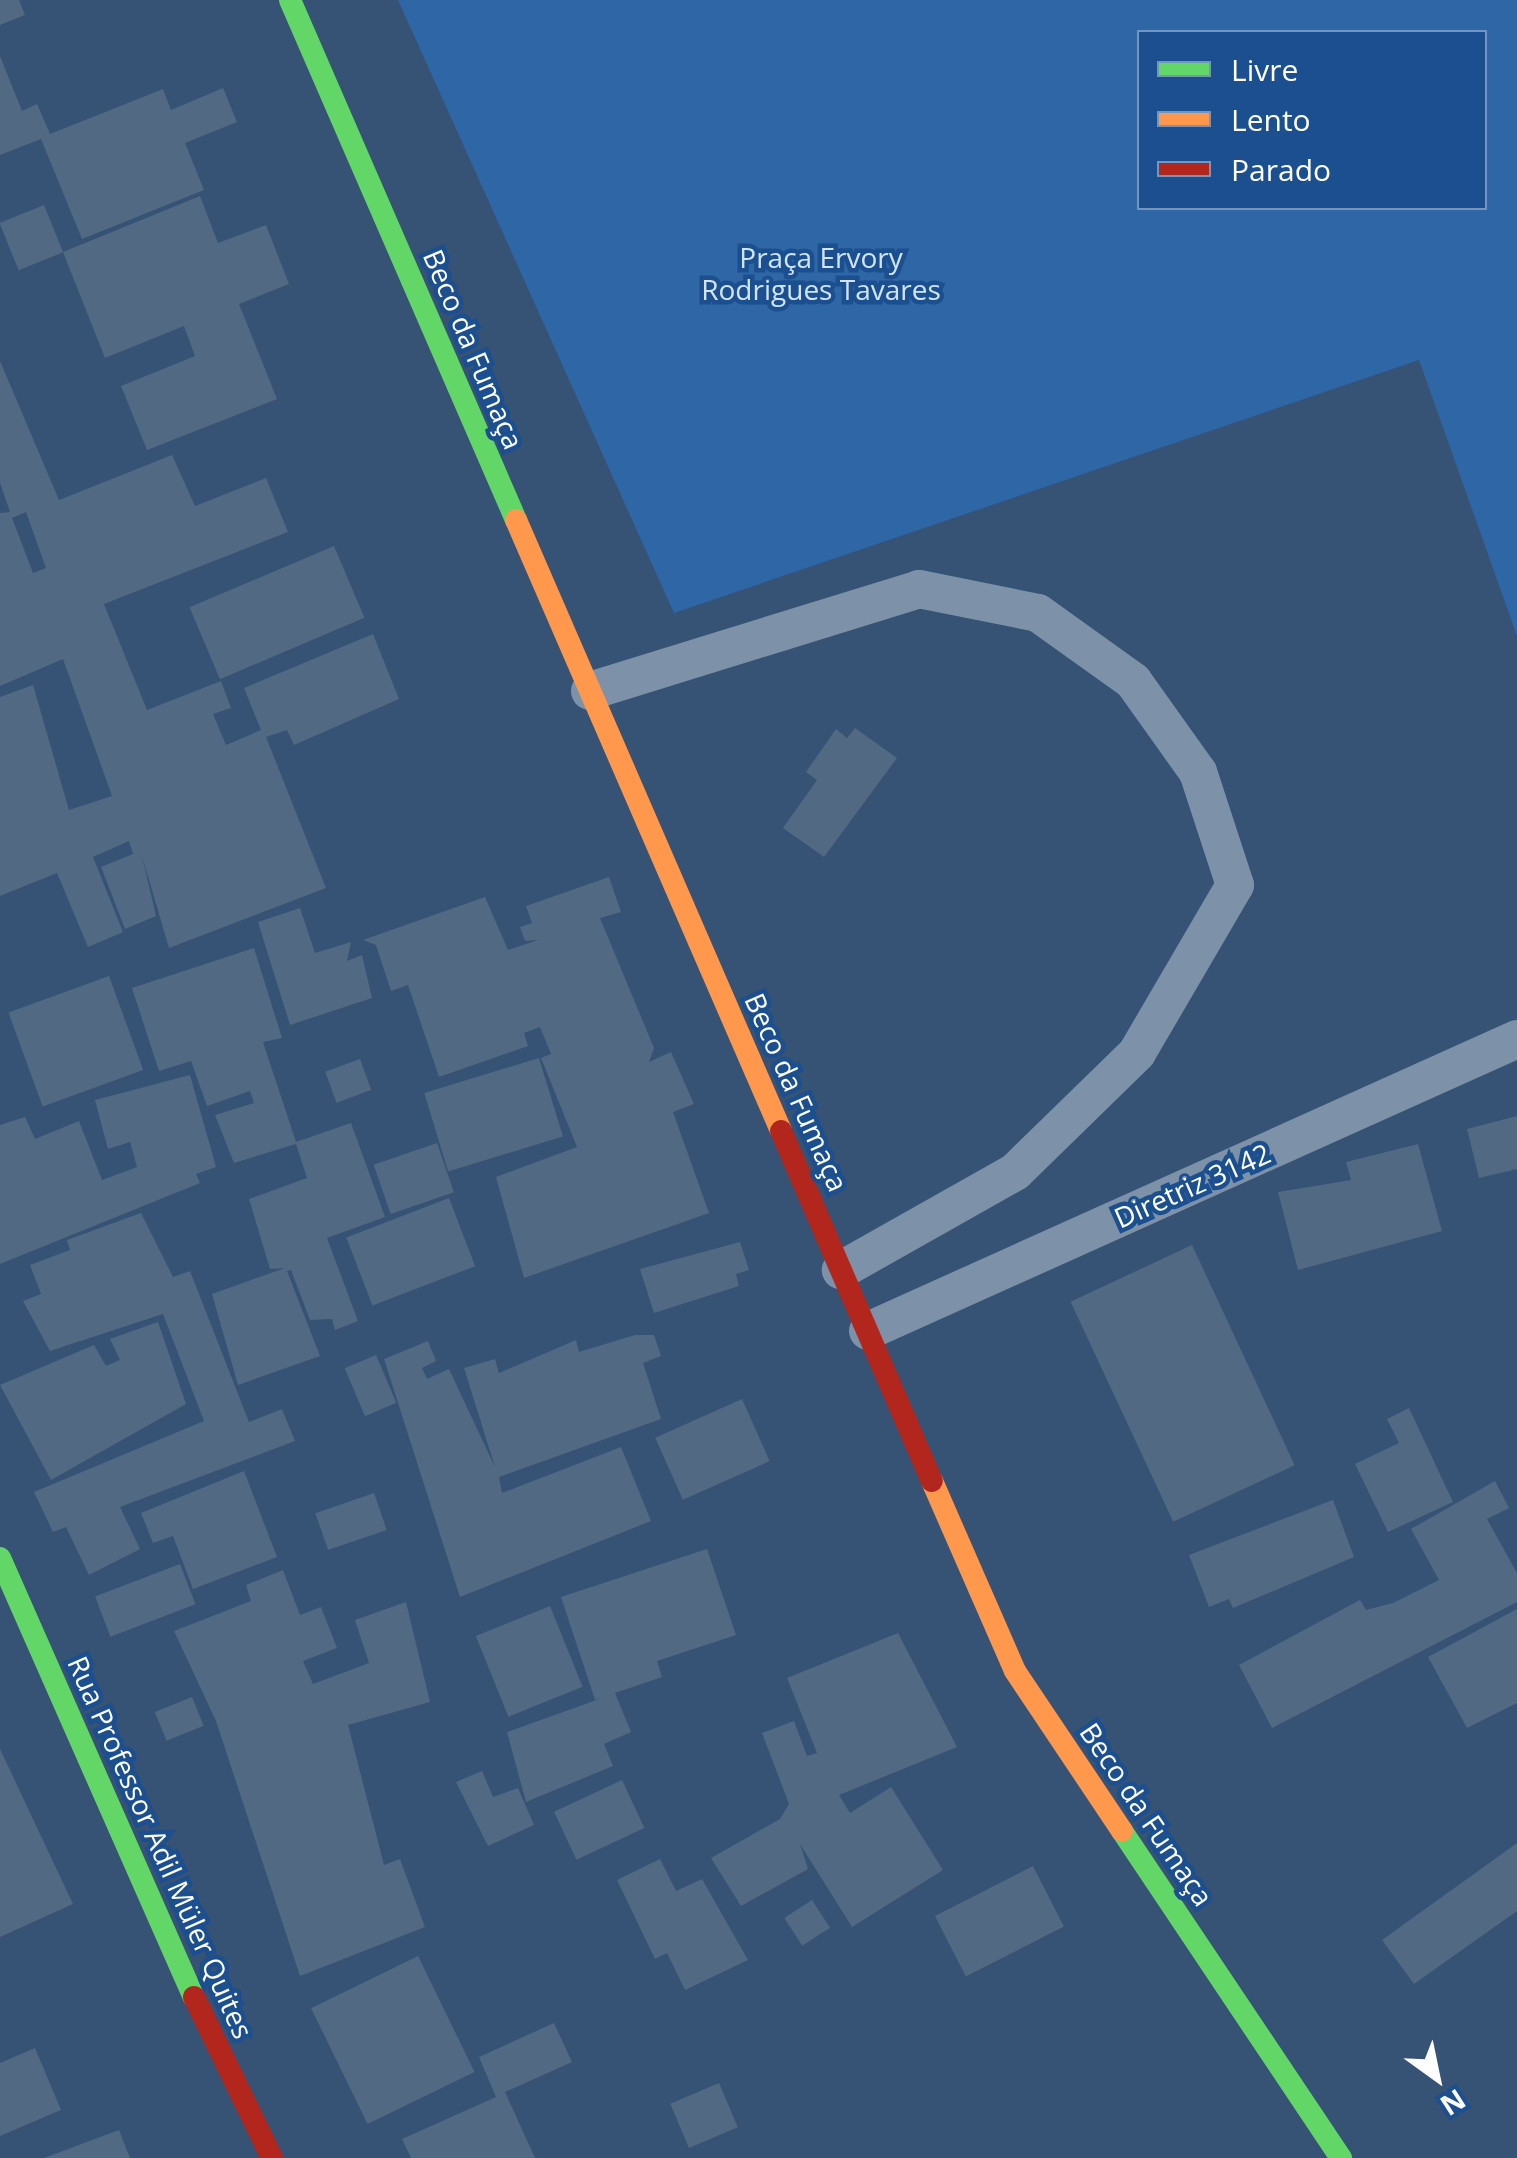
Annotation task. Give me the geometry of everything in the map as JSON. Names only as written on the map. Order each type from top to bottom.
[{"type":"main road","name":"Beco da Fumaça","points":[[290,0],[1015,1671],[1341,2158]]},
{"type":"main road","name":"Rua Professor Adil Müler Quites","points":[[0,1558],[112,1826],[272,2158]]},
{"type":"lane","points":[[590,691],[920,589],[1038,614],[1134,681],[1198,772],[1236,884],[1136,1054],[1015,1172],[841,1270]]},
{"type":"lane","name":"Diretriz 3142","points":[[868,1331],[1517,1039]]},
{"type":"green space","name":"Praça Ervory Rodrigues Tavares","points":[[398,0],[1517,0],[1517,636],[1419,360],[674,613]]},
{"type":"building","points":[[0,0],[19,0],[25,15],[0,25]]},
{"type":"building","points":[[0,56],[22,111],[37,104],[50,134],[163,89],[171,110],[223,88],[237,122],[185,143],[204,190],[82,239],[41,139],[0,155]]},
{"type":"building","points":[[200,196],[218,243],[266,225],[289,284],[239,304],[277,399],[147,450],[121,386],[195,356],[184,326],[105,358],[63,252]]},
{"type":"building","points":[[44,205],[63,252],[19,270],[0,223]]},
{"type":"building","points":[[0,361],[59,500],[172,455],[195,506],[266,478],[288,532],[104,604],[147,710],[221,681],[231,708],[213,714],[226,745],[261,730],[244,688],[373,634],[399,699],[294,745],[287,730],[266,737],[326,888],[169,948],[142,856],[156,916],[125,929],[101,867],[133,854],[129,841],[93,857],[123,932],[88,947],[57,873],[0,896],[0,697],[33,685],[69,810],[112,796],[63,659],[0,686],[0,513],[10,512],[0,483]],"holes":[[[26,512],[46,568],[33,573],[12,518]]]},
{"type":"building","points":[[334,546],[364,618],[220,679],[189,607]]},
{"type":"building","points":[[855,728],[897,758],[824,857],[783,828],[817,780],[806,772],[836,729],[847,738]]},
{"type":"building","points":[[609,877],[621,912],[600,918],[654,1048],[649,1062],[671,1052],[694,1104],[673,1112],[709,1213],[524,1278],[496,1177],[577,1147],[541,1058],[551,1054],[540,1027],[524,1033],[528,1046],[439,1077],[408,985],[391,991],[376,945],[363,940],[485,897],[508,950],[538,940],[525,941],[520,927],[532,923],[526,906]]},
{"type":"building","points":[[300,908],[315,953],[351,942],[347,961],[362,955],[372,998],[290,1025],[258,922]]},
{"type":"building","points":[[254,948],[282,1038],[263,1042],[296,1142],[351,1123],[385,1217],[327,1238],[358,1321],[335,1330],[332,1319],[310,1320],[291,1270],[287,1271],[320,1356],[238,1385],[212,1294],[285,1268],[270,1269],[249,1199],[307,1178],[296,1144],[234,1163],[215,1115],[254,1103],[250,1091],[207,1106],[191,1061],[159,1071],[132,988]]},
{"type":"building","points":[[109,976],[143,1070],[43,1107],[8,1013]]},
{"type":"building","points":[[539,1058],[563,1136],[448,1172],[424,1093]]},
{"type":"building","points":[[360,1059],[371,1090],[337,1103],[325,1072]]},
{"type":"building","points":[[190,1075],[216,1167],[196,1174],[200,1183],[0,1264],[0,1125],[25,1117],[35,1139],[79,1121],[102,1180],[137,1167],[130,1142],[108,1149],[95,1100]]},
{"type":"building","points":[[1517,1116],[1517,1169],[1479,1178],[1467,1129]]},
{"type":"building","points":[[437,1143],[454,1192],[391,1214],[374,1165]]},
{"type":"building","points":[[1418,1144],[1442,1231],[1298,1270],[1278,1192],[1351,1180],[1346,1162]]},
{"type":"building","points":[[449,1198],[475,1266],[372,1306],[346,1237]]},
{"type":"building","points":[[141,1213],[173,1277],[190,1271],[249,1422],[282,1409],[295,1441],[120,1507],[140,1549],[89,1575],[66,1527],[53,1532],[34,1492],[204,1421],[163,1314],[50,1351],[23,1301],[41,1294],[30,1265],[70,1250],[67,1240]]},
{"type":"building","points":[[740,1242],[749,1270],[736,1274],[739,1286],[654,1313],[640,1269]]},
{"type":"building","points":[[1192,1245],[1295,1465],[1173,1522],[1071,1302]]},
{"type":"building","points":[[158,1322],[186,1404],[51,1480],[0,1385],[94,1345],[106,1366],[120,1360],[110,1339]]},
{"type":"building","points":[[635,1335],[654,1335],[661,1356],[643,1363],[661,1419],[499,1477],[502,1493],[621,1447],[651,1521],[460,1597],[384,1359],[428,1341],[436,1361],[422,1368],[427,1379],[449,1369],[495,1467],[464,1368],[495,1359],[499,1373],[576,1340],[579,1352]]},
{"type":"building","points":[[376,1355],[396,1403],[365,1416],[345,1368]]},
{"type":"building","points":[[742,1399],[770,1461],[683,1500],[655,1438]]},
{"type":"building","points":[[1409,1408],[1453,1502],[1388,1532],[1355,1464],[1399,1443],[1387,1419]]},
{"type":"building","points":[[244,1471],[277,1557],[193,1589],[173,1536],[153,1543],[141,1513]]},
{"type":"building","points":[[1495,1481],[1509,1508],[1487,1519],[1517,1573],[1517,1602],[1272,1728],[1239,1665],[1360,1600],[1366,1610],[1393,1603],[1439,1580],[1411,1529]]},
{"type":"building","points":[[374,1493],[387,1530],[328,1550],[315,1513]]},
{"type":"building","points":[[1333,1500],[1354,1557],[1233,1608],[1229,1599],[1209,1607],[1189,1555]]},
{"type":"building","points":[[707,1549],[736,1635],[657,1661],[662,1677],[615,1693],[631,1732],[604,1744],[613,1766],[526,1802],[507,1732],[605,1697],[595,1700],[561,1597]]},
{"type":"building","points":[[180,1564],[195,1604],[110,1637],[95,1597]]},
{"type":"building","points":[[283,1570],[300,1615],[321,1607],[337,1648],[303,1661],[313,1684],[369,1663],[355,1620],[406,1602],[430,1702],[348,1725],[384,1865],[400,1859],[425,1927],[300,1976],[216,1721],[174,1631],[251,1601],[246,1585]]},
{"type":"building","points":[[550,1606],[583,1687],[508,1717],[476,1636]]},
{"type":"building","points":[[1517,1609],[1517,1703],[1467,1728],[1428,1657]]},
{"type":"building","points":[[898,1633],[957,1747],[839,1795],[850,1813],[891,1787],[943,1870],[852,1927],[800,1844],[808,1869],[741,1906],[711,1858],[780,1819],[789,1804],[762,1733],[794,1721],[807,1756],[817,1753],[787,1678]]},
{"type":"building","points":[[192,1697],[204,1726],[167,1741],[155,1712]]},
{"type":"building","points":[[0,1749],[73,1904],[0,1937]]},
{"type":"building","points":[[482,1771],[493,1797],[518,1788],[534,1825],[488,1846],[456,1782]]},
{"type":"building","points":[[622,1780],[644,1828],[576,1860],[554,1812]]},
{"type":"building","points":[[1517,1843],[1517,1911],[1414,1984],[1382,1940]]},
{"type":"building","points":[[660,1859],[676,1891],[702,1879],[748,1960],[685,1990],[667,1953],[655,1959],[617,1880]]},
{"type":"building","points":[[1033,1866],[1064,1927],[966,1977],[935,1916]]},
{"type":"building","points":[[812,1900],[830,1928],[802,1946],[784,1918]]},
{"type":"building","points":[[418,1956],[475,2072],[368,2124],[311,2008]]},
{"type":"building","points":[[554,2023],[572,2062],[505,2092],[535,2158],[411,2158],[402,2139],[496,2097],[479,2057]]},
{"type":"building","points":[[35,2048],[61,2110],[0,2136],[0,2063]]},
{"type":"building","points":[[719,2083],[738,2127],[689,2148],[670,2104]]},
{"type":"building","points":[[119,2130],[130,2158],[44,2158]]},
{"type":"traffic: fast","points":[[290,0],[516,520]]},
{"type":"traffic: fast","points":[[0,1558],[194,1997]]},
{"type":"traffic: fast","points":[[1122,1831],[1341,2158]]},
{"type":"traffic: slow","points":[[516,520],[781,1131]]},
{"type":"traffic: slow","points":[[932,1481],[1015,1671],[1122,1831]]},
{"type":"traffic: jam","points":[[781,1131],[932,1481]]},
{"type":"traffic: jam","points":[[194,1997],[272,2158]]}]
